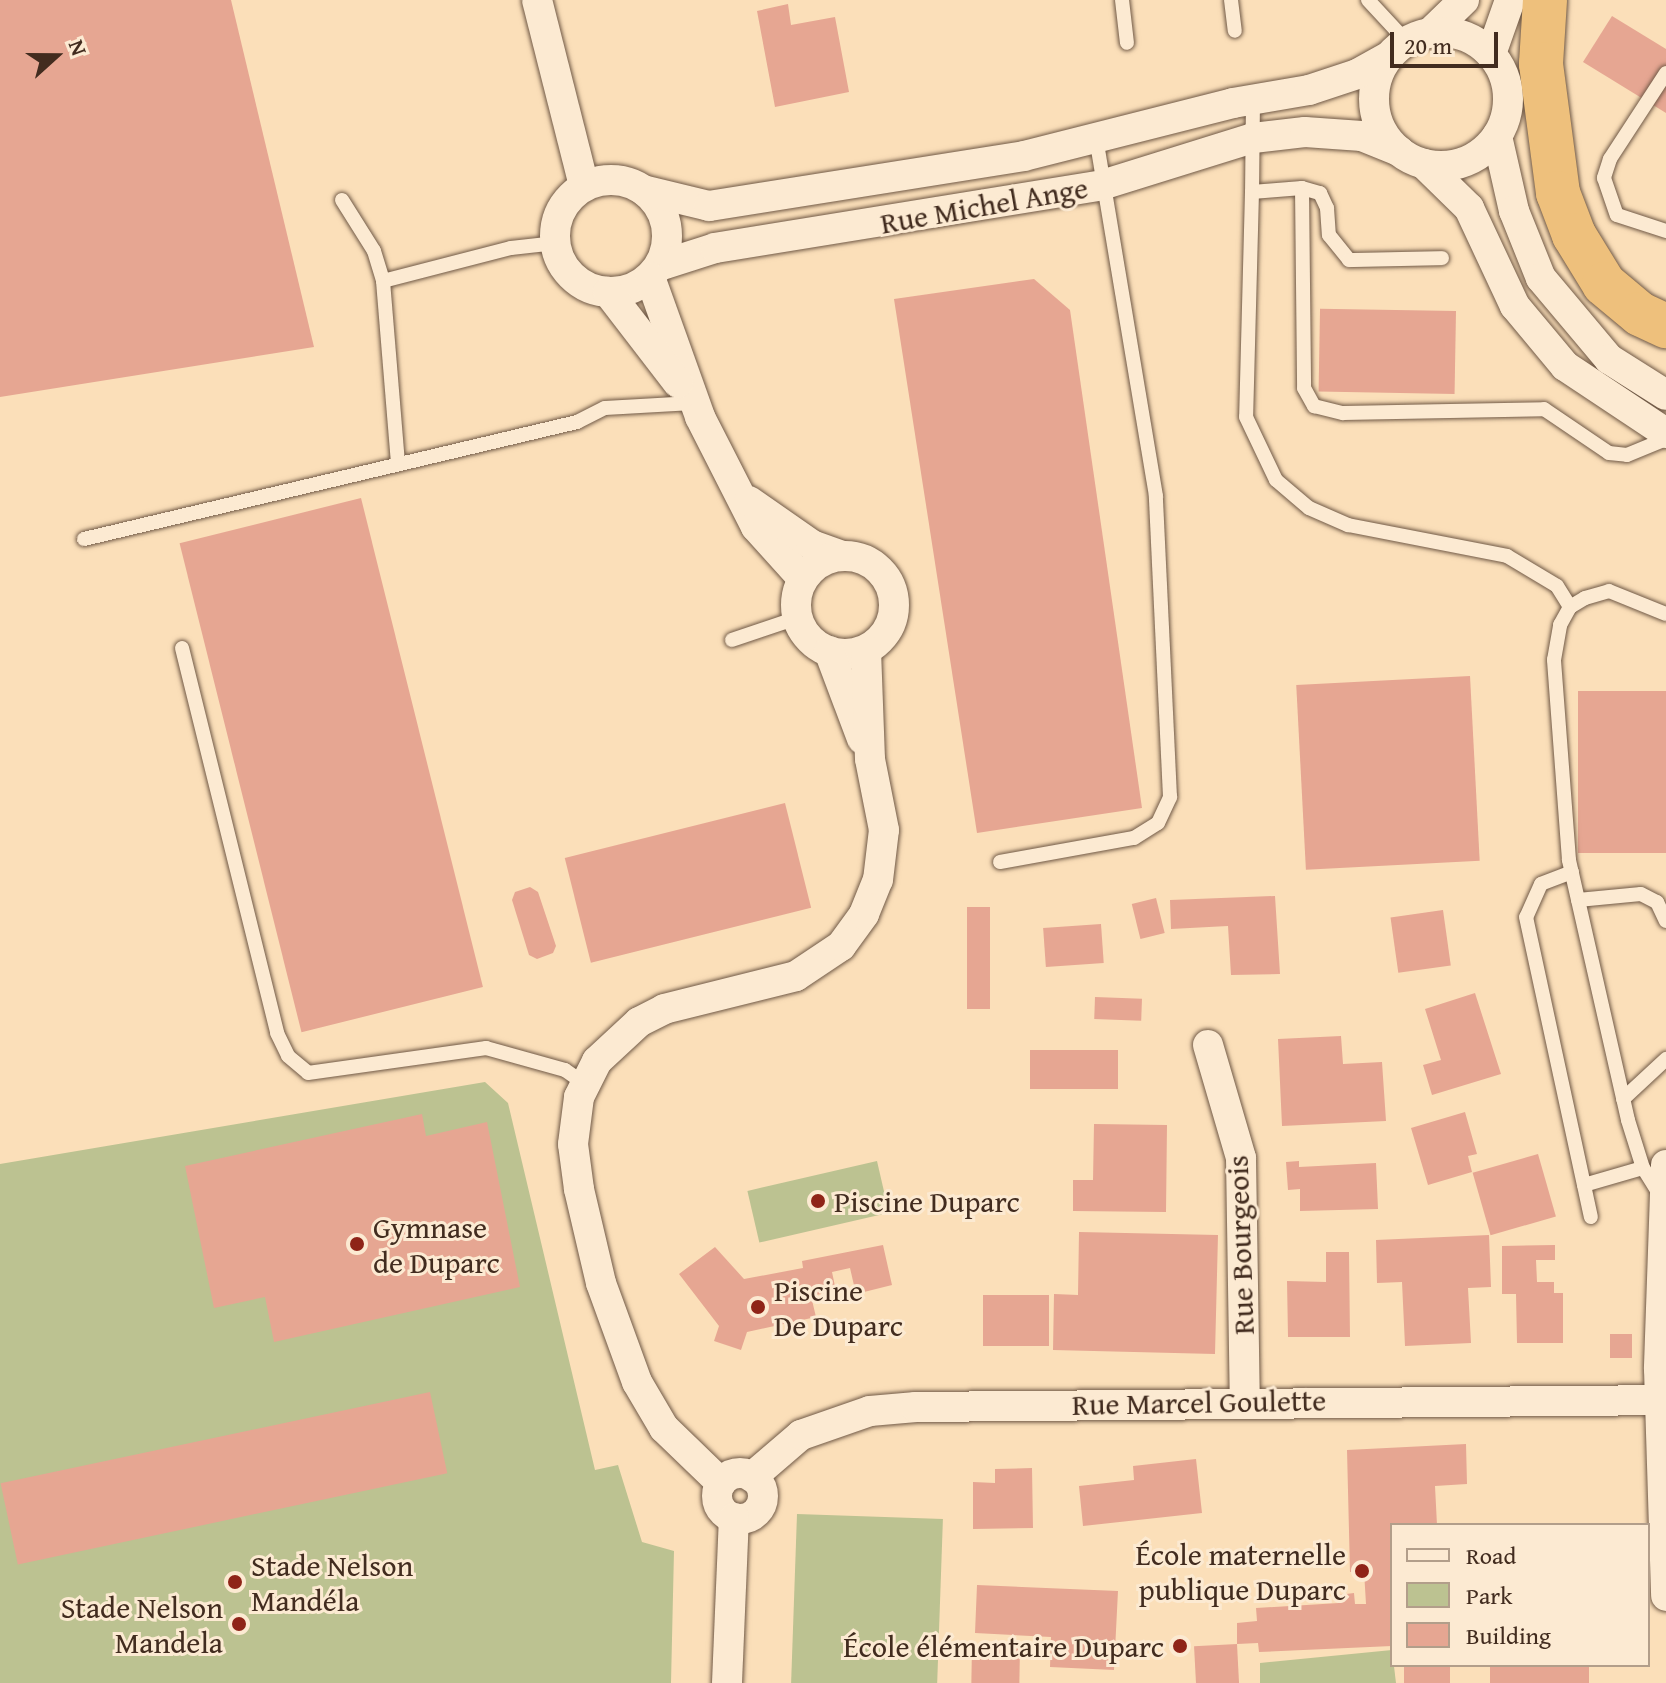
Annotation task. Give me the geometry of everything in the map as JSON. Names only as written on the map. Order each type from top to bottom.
[{"type":"highway","points":[[1545,0],[1541,64],[1563,207],[1589,263],[1604,284],[1640,314],[1666,326]]},
{"type":"street","points":[[537,0],[584,186]]},
{"type":"street","points":[[1464,0],[1408,43],[1374,96],[1385,135],[1469,208],[1515,306],[1565,366],[1666,436]]},
{"type":"street","points":[[1491,54],[1510,0]]},
{"type":"street","points":[[1408,43],[1464,36],[1491,54],[1508,94],[1497,136],[1514,211],[1541,278],[1609,359],[1666,395]]},
{"type":"street","name":"Rue Michel Ange","points":[[643,190],[709,206],[1024,156],[1253,100],[1309,90],[1357,74],[1408,43]]},
{"type":"street","name":"Rue Michel Ange","points":[[654,271],[715,248],[1102,185],[1253,138],[1305,132],[1362,136],[1411,157]]},
{"type":"street","points":[[1411,157],[1465,162],[1497,136]]},
{"type":"street","points":[[614,180],[643,190],[666,225],[666,246],[654,271],[624,291],[608,292],[573,277],[556,243],[561,210],[584,186],[614,180]]},
{"type":"street","points":[[654,271],[693,403]]},
{"type":"street","points":[[608,292],[693,403],[744,497],[756,527],[803,579]]},
{"type":"street","points":[[744,497],[812,545],[874,565],[893,592],[890,625],[866,650],[829,651],[809,639],[797,618],[803,579],[827,559],[842,556]]},
{"type":"street","points":[[734,1518],[720,1508],[721,1483],[664,1428],[650,1407],[601,1283],[573,1144],[585,1084],[597,1061],[639,1022],[664,1009],[796,976],[841,946],[878,880],[884,830],[870,759],[866,650]]},
{"type":"street","points":[[829,651],[870,759]]},
{"type":"street","name":"Rue Bourgeois","points":[[1208,1045],[1241,1158],[1245,1402]]},
{"type":"street","points":[[1654,1166],[1663,1198],[1666,1596]]},
{"type":"street","name":"Rue Marcel Goulette","points":[[752,1477],[801,1435],[870,1411],[1245,1402],[1663,1400]]},
{"type":"street","points":[[721,1483],[736,1473],[752,1477],[762,1491],[759,1510],[734,1518]]},
{"type":"street","points":[[727,1683],[734,1518]]},
{"type":"lane","points":[[1122,0],[1127,43]]},
{"type":"lane","points":[[1231,0],[1235,31]]},
{"type":"lane","points":[[1368,0],[1408,43]]},
{"type":"lane","points":[[1666,73],[1610,159],[1604,178],[1617,215],[1666,231]]},
{"type":"lane","points":[[1253,100],[1246,417],[1276,480],[1309,508],[1348,525],[1507,556],[1557,586],[1570,607]]},
{"type":"lane","points":[[1000,862],[1134,838],[1158,823],[1170,797],[1156,496],[1096,139]]},
{"type":"lane","points":[[1252,192],[1302,188],[1320,193],[1327,208],[1329,235],[1349,260],[1442,258]]},
{"type":"lane","points":[[1302,188],[1304,388],[1314,406],[1343,413],[1544,409],[1609,453],[1627,455],[1666,436]]},
{"type":"lane","points":[[342,200],[374,251],[383,281],[398,463]]},
{"type":"lane","points":[[383,281],[511,248],[556,243]]},
{"type":"lane","points":[[84,539],[577,422],[605,408],[693,403]]},
{"type":"lane","points":[[1584,1185],[1654,1166],[1623,1099],[1572,872],[1554,660],[1560,625],[1570,607],[1609,591],[1666,614]]},
{"type":"lane","points":[[732,640],[797,618]]},
{"type":"lane","points":[[182,648],[277,1033],[288,1056],[308,1073],[486,1048],[565,1070],[585,1084]]},
{"type":"lane","points":[[1572,872],[1541,884],[1526,917],[1591,1217]]},
{"type":"lane","points":[[1578,900],[1641,894],[1657,902],[1666,921]]},
{"type":"lane","points":[[1623,1099],[1666,1059]]},
{"type":"green space","points":[[485,1082],[508,1103],[595,1470],[618,1465],[642,1542],[674,1551],[671,1683],[0,1683],[0,1164]]},
{"type":"green space","name":"Piscine Duparc","points":[[877,1161],[889,1213],[759,1243],[747,1191]]},
{"type":"green space","points":[[797,1514],[943,1519],[937,1683],[791,1683]]},
{"type":"green space","points":[[1390,1650],[1390,1667],[1394,1667],[1396,1683],[1260,1683],[1260,1663]]},
{"type":"building","points":[[0,0],[231,0],[314,347],[0,397]]},
{"type":"building","points":[[788,4],[791,25],[835,17],[849,92],[775,107],[757,11]]},
{"type":"building","points":[[1612,16],[1666,49],[1666,113],[1583,62]]},
{"type":"building","points":[[1034,279],[1070,310],[1142,808],[977,833],[894,299]]},
{"type":"building","points":[[1320,309],[1456,311],[1455,394],[1319,392]]},
{"type":"building","points":[[361,498],[483,987],[301,1032],[180,543]]},
{"type":"building","points":[[1470,676],[1480,861],[1306,870],[1296,685]]},
{"type":"building","points":[[1578,691],[1666,691],[1666,853],[1578,853]]},
{"type":"building","points":[[785,803],[811,908],[591,963],[565,858]]},
{"type":"building","points":[[530,887],[538,892],[556,946],[553,953],[537,959],[529,955],[512,900],[515,892]]},
{"type":"building","points":[[1275,896],[1280,974],[1231,975],[1228,926],[1171,929],[1170,900]]},
{"type":"building","points":[[1156,898],[1165,933],[1140,939],[1132,904]]},
{"type":"building","points":[[967,907],[990,907],[990,1009],[967,1009]]},
{"type":"building","points":[[1443,910],[1451,965],[1398,973],[1391,917]]},
{"type":"building","points":[[1101,924],[1104,963],[1046,967],[1043,928]]},
{"type":"building","points":[[1475,993],[1501,1074],[1432,1095],[1423,1065],[1441,1060],[1425,1009]]},
{"type":"building","points":[[1095,997],[1142,999],[1141,1021],[1094,1019]]},
{"type":"building","points":[[1341,1036],[1343,1064],[1382,1062],[1386,1121],[1282,1126],[1278,1039]]},
{"type":"building","points":[[1030,1050],[1118,1050],[1118,1089],[1030,1089]]},
{"type":"building","points":[[1465,1112],[1477,1154],[1468,1156],[1472,1172],[1428,1185],[1411,1128]]},
{"type":"building","points":[[422,1114],[426,1136],[487,1122],[520,1287],[274,1342],[265,1297],[214,1308],[185,1166]]},
{"type":"building","points":[[1094,1124],[1167,1125],[1166,1212],[1073,1211],[1073,1180],[1093,1180]]},
{"type":"building","points":[[1538,1154],[1556,1216],[1491,1235],[1473,1173]]},
{"type":"building","points":[[1299,1161],[1299,1167],[1376,1163],[1378,1209],[1300,1211],[1300,1189],[1288,1190],[1286,1162]]},
{"type":"building","points":[[1079,1232],[1218,1235],[1215,1354],[1053,1350],[1054,1294],[1078,1295]]},
{"type":"building","points":[[1489,1235],[1491,1287],[1468,1288],[1471,1343],[1405,1346],[1402,1282],[1377,1283],[1376,1240]]},
{"type":"building","name":"Piscine De Duparc","points":[[883,1245],[892,1285],[856,1294],[850,1268],[832,1272],[836,1291],[811,1296],[816,1317],[747,1332],[741,1350],[714,1341],[719,1326],[679,1274],[715,1247],[744,1279],[803,1268],[802,1261]]},
{"type":"building","points":[[1555,1245],[1555,1260],[1536,1260],[1537,1282],[1554,1282],[1554,1293],[1563,1293],[1563,1343],[1517,1343],[1516,1294],[1502,1294],[1502,1246]]},
{"type":"building","points":[[1326,1252],[1349,1252],[1350,1337],[1288,1337],[1287,1281],[1326,1282]]},
{"type":"building","points":[[983,1295],[1049,1295],[1049,1346],[983,1346]]},
{"type":"building","points":[[1610,1334],[1632,1334],[1632,1358],[1610,1358]]},
{"type":"building","points":[[430,1392],[447,1473],[18,1564],[1,1483]]},
{"type":"building","points":[[1466,1444],[1467,1484],[1435,1486],[1437,1523],[1390,1523],[1390,1646],[1259,1652],[1258,1643],[1237,1644],[1237,1623],[1257,1621],[1256,1608],[1339,1603],[1338,1595],[1354,1593],[1355,1604],[1366,1604],[1364,1571],[1350,1572],[1347,1450]]},
{"type":"building","points":[[1196,1459],[1202,1513],[1083,1526],[1079,1486],[1134,1480],[1133,1466]]},
{"type":"building","points":[[1032,1468],[1033,1528],[973,1529],[973,1482],[995,1483],[995,1469]]},
{"type":"building","points":[[977,1585],[1118,1591],[1114,1670],[1050,1667],[1051,1637],[975,1633]]},
{"type":"building","points":[[1237,1644],[1239,1683],[1196,1683],[1194,1646]]},
{"type":"building","points":[[972,1646],[1020,1647],[1019,1683],[971,1683]]},
{"type":"building","points":[[1404,1667],[1450,1667],[1450,1683],[1404,1683]]},
{"type":"building","points":[[1490,1667],[1589,1667],[1589,1683],[1490,1683]]},
{"type":"place","name":"Piscine Duparc","points":[[818,1201]]},
{"type":"place","name":"Gymnase de Duparc","points":[[357,1244]]},
{"type":"place","name":"Piscine De Duparc","points":[[758,1307]]},
{"type":"place","name":"École maternelle publique Duparc","points":[[1362,1571]]},
{"type":"place","name":"Stade Nelson Mandéla","points":[[235,1582]]},
{"type":"place","name":"Stade Nelson Mandela","points":[[239,1624]]},
{"type":"place","name":"École élémentaire Duparc","points":[[1180,1646]]}]
